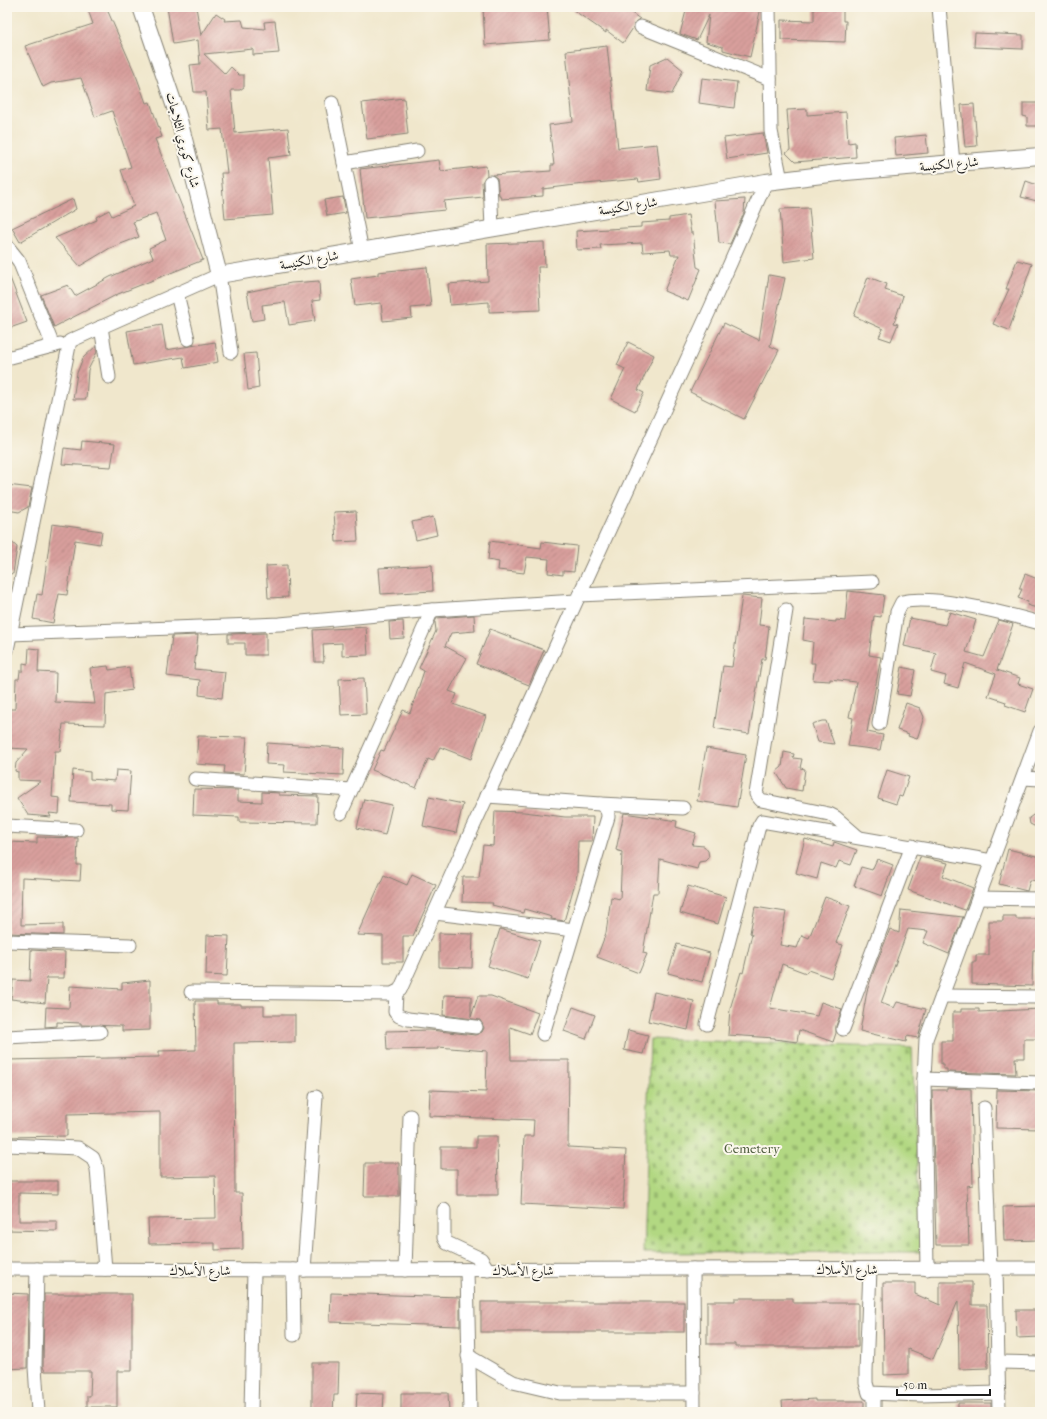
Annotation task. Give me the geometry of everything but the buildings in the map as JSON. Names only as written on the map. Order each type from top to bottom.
[{"type":"main road","name":"شارع كوبري الثلاجات","points":[[141,7],[178,116],[218,275]]},
{"type":"main road","name":"شارع الكنيسة","points":[[218,275],[774,181],[846,172],[1040,156]]},
{"type":"street","points":[[476,1027],[408,1019],[399,1016],[395,1012],[396,993],[402,987],[487,796],[711,307],[774,181],[771,131],[768,7]]},
{"type":"street","points":[[939,7],[953,163]]},
{"type":"street","points":[[641,27],[770,79]]},
{"type":"street","points":[[332,103],[362,251]]},
{"type":"street","points":[[344,163],[417,151]]},
{"type":"street","points":[[490,182],[492,228]]},
{"type":"street","points":[[7,246],[19,261],[54,346]]},
{"type":"street","points":[[7,358],[70,341],[218,275],[231,352]]},
{"type":"street","points":[[176,294],[188,339]]},
{"type":"street","points":[[101,327],[109,377]]},
{"type":"street","points":[[7,650],[10,629],[70,341]]},
{"type":"street","points":[[10,629],[280,624],[578,598],[872,582]]},
{"type":"street","points":[[879,724],[898,612],[902,602],[936,601],[979,608],[1040,623]]},
{"type":"street","points":[[341,813],[432,610]]},
{"type":"street","points":[[786,610],[756,794],[761,800],[829,814],[835,817],[858,837]]},
{"type":"street","points":[[927,1269],[924,1079],[926,1039],[1040,731]]},
{"type":"street","points":[[1023,778],[1040,779]]},
{"type":"street","points":[[195,779],[352,790]]},
{"type":"street","points":[[487,796],[683,808]]},
{"type":"street","points":[[543,1034],[608,817],[606,808],[600,804]]},
{"type":"street","points":[[707,1024],[760,822],[766,820],[992,861]]},
{"type":"street","points":[[7,826],[76,830]]},
{"type":"street","points":[[843,1029],[912,846]]},
{"type":"street","points":[[978,898],[1040,899]]},
{"type":"street","points":[[435,913],[574,930]]},
{"type":"street","points":[[7,941],[130,946]]},
{"type":"street","points":[[191,992],[396,993]]},
{"type":"street","points":[[942,996],[1040,997]]},
{"type":"street","points":[[7,1037],[100,1032]]},
{"type":"street","points":[[924,1079],[1040,1083]]},
{"type":"street","points":[[294,1336],[316,1097]]},
{"type":"street","points":[[984,1108],[998,1362],[999,1412]]},
{"type":"street","points":[[405,1270],[410,1116]]},
{"type":"street","points":[[7,1145],[78,1148],[93,1158],[97,1169],[105,1269]]},
{"type":"street","points":[[444,1210],[444,1238],[447,1243],[481,1259],[488,1270]]},
{"type":"street","name":"شارع الأسلاك","points":[[7,1269],[488,1270],[1040,1268]]},
{"type":"street","points":[[37,1269],[35,1367],[38,1412]]},
{"type":"street","points":[[693,1269],[694,1412]]},
{"type":"street","points":[[870,1269],[866,1383],[869,1393],[921,1396],[999,1393]]},
{"type":"street","points":[[251,1412],[254,1270]]},
{"type":"street","points":[[467,1270],[470,1412]]},
{"type":"street","points":[[468,1356],[513,1382],[560,1393],[694,1393]]},
{"type":"street","points":[[998,1362],[1040,1363]]},
{"type":"street","points":[[874,1394],[874,1412]]},
{"type":"green space","name":"Cemetery","points":[[650,1039],[912,1048],[921,1252],[643,1253]]}]
